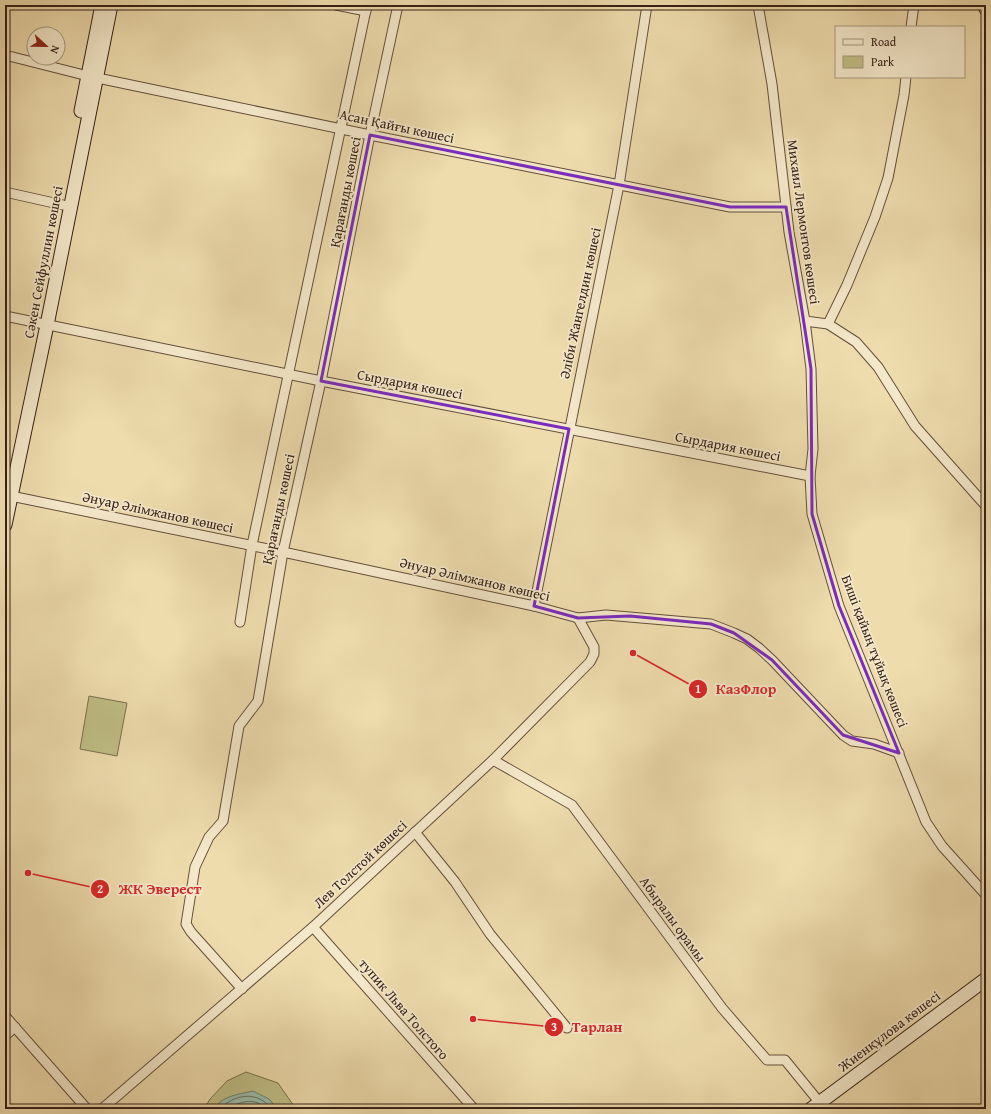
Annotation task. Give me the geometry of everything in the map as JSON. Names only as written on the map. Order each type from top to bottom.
[{"type":"street","name":"Сәкен Сейфуллин көшесі","points":[[5,524],[7,492],[93,77],[102,5]]},
{"type":"street","name":"Сәкен Сейфуллин көшесі","points":[[43,324],[63,204],[111,5]]},
{"type":"street","points":[[336,5],[366,8]]},
{"type":"street","name":"Қарағанды көшесі","points":[[242,989],[191,932],[186,924],[195,867],[209,836],[223,821],[239,726],[258,701],[283,552],[321,382],[370,135],[398,5]]},
{"type":"street","name":"Әліби Жангелдин көшесі","points":[[534,606],[618,185],[647,5]]},
{"type":"street","name":"Михаил Лермонтов көшесі","points":[[758,5],[772,84],[789,232],[805,321],[828,324],[856,342],[878,367],[915,426],[986,506]]},
{"type":"street","points":[[911,26],[914,5]]},
{"type":"street","name":"Қарағанды көшесі","points":[[240,622],[252,545],[366,8]]},
{"type":"street","name":"Асан Қайғы көшесі","points":[[5,55],[93,77],[340,129],[730,207],[786,207]]},
{"type":"street","points":[[828,324],[847,285],[875,216],[888,178],[906,78]]},
{"type":"street","name":"Сәкен Сейфуллин көшесі","points":[[5,192],[63,204]]},
{"type":"street","name":"Сырдария көшесі","points":[[5,316],[321,382],[810,476]]},
{"type":"street","name":"Биші қайың тұйық көшесі","points":[[805,321],[811,369],[813,449],[810,476],[812,514],[839,606],[926,822],[942,846],[986,895]]},
{"type":"street","name":"Әнуар Әлімжанов көшесі","points":[[7,492],[534,606],[578,618],[606,615],[711,624],[747,639],[772,660],[843,735],[852,741],[874,744],[899,753]]},
{"type":"street","name":"Лев Толстой көшесі","points":[[102,1109],[313,927],[493,760],[590,662],[594,654],[594,647],[578,618]]},
{"type":"street","name":"Абыралы орамы","points":[[493,760],[572,805],[722,1008],[767,1060],[785,1060],[816,1106]]},
{"type":"street","points":[[415,832],[455,882],[490,934],[567,1028]]},
{"type":"street","name":"тупик Льва Толстого","points":[[313,927],[474,1109]]},
{"type":"street","name":"Жиенқұлова көшесі","points":[[816,1106],[986,980]]},
{"type":"street","points":[[5,1016],[87,1109]]},
{"type":"street","points":[[5,1036],[15,1027]]},
{"type":"highlighted area","points":[[370,135],[730,207],[786,207],[811,369],[812,514],[839,606],[899,753],[843,735],[772,660],[734,633],[711,624],[630,616],[578,618],[534,606],[569,429],[321,381]]},
{"type":"green space","points":[[89,696],[127,703],[117,756],[80,749]]},
{"type":"green space","points":[[246,1072],[278,1083],[296,1109],[277,1109],[269,1099],[217,1105],[214,1109],[204,1109],[210,1099],[227,1081]]},
{"type":"water","points":[[253,1091],[269,1099],[277,1109],[214,1109],[226,1098]]},
{"type":"place","name":"КазФлор","points":[[633,653]]},
{"type":"place","name":"ЖК Эверест","points":[[28,873]]},
{"type":"place","name":"Тарлан","points":[[473,1019]]}]
